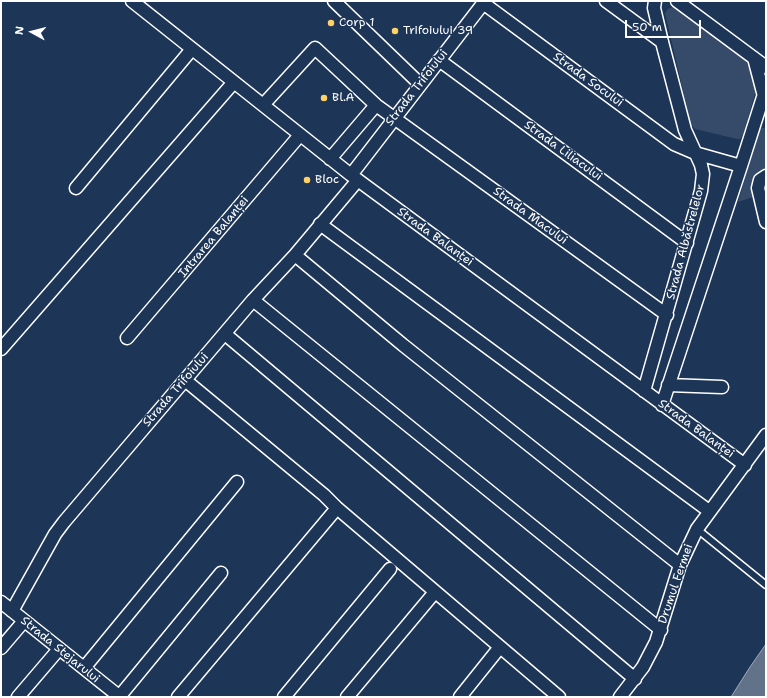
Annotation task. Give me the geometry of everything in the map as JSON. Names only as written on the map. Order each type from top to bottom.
[{"type":"street","name":"Strada Balanței","points":[[132,1],[354,178],[745,465]]},
{"type":"street","points":[[334,1],[420,84]]},
{"type":"street","points":[[606,1],[662,42]]},
{"type":"street","name":"Strada Albăstrelelor","points":[[644,391],[702,191],[703,174],[701,164],[685,130],[654,8],[655,1]]},
{"type":"street","points":[[677,1],[766,67]]},
{"type":"street","name":"Strada Trifoiului","points":[[12,611],[55,534],[64,522],[253,300],[295,255],[354,178],[394,118],[484,2]]},
{"type":"street","name":"Strada Socului","points":[[484,2],[674,144],[696,153],[741,166]]},
{"type":"street","name":"Strada Macului","points":[[263,105],[315,48],[376,105],[666,315]]},
{"type":"street","points":[[76,188],[192,49]]},
{"type":"street","points":[[754,58],[765,99]]},
{"type":"street","name":"Strada Liliacului","points":[[439,60],[687,243]]},
{"type":"street","points":[[1,349],[234,82]]},
{"type":"street","name":"Strada Albăstrelelor","points":[[662,405],[741,166],[765,99]]},
{"type":"street","points":[[330,159],[376,105]]},
{"type":"street","name":"Intrarea Balanței","points":[[127,338],[300,135]]},
{"type":"street","points":[[766,176],[760,180],[758,188],[766,222]]},
{"type":"street","points":[[320,224],[709,511]]},
{"type":"street","points":[[295,255],[403,345],[680,565]]},
{"type":"street","points":[[253,300],[661,630]]},
{"type":"street","points":[[224,334],[635,679]]},
{"type":"street","points":[[185,380],[318,490],[336,508],[559,697]]},
{"type":"street","points":[[668,385],[722,387]]},
{"type":"street","name":"Drumul Fermei","points":[[620,697],[635,679],[650,656],[661,630],[680,565],[697,529],[766,435]]},
{"type":"street","points":[[84,668],[237,482]]},
{"type":"street","points":[[178,697],[336,508]]},
{"type":"street","points":[[284,697],[390,568]]},
{"type":"street","points":[[113,695],[221,573]]},
{"type":"street","points":[[347,697],[435,592]]},
{"type":"street","name":"Strada Stejarului","points":[[1,602],[84,668],[113,695]]},
{"type":"street","points":[[1,648],[24,621]]},
{"type":"street","points":[[460,697],[500,647]]},
{"type":"street","points":[[18,697],[59,649]]},
{"type":"lane","points":[[697,529],[766,585]]},
{"type":"shaded area","points":[[676,7],[746,59],[756,90],[743,135],[740,139],[695,129],[691,125],[665,13],[668,9]]},
{"type":"shaded area","points":[[766,128],[766,171],[756,177],[753,182],[751,187],[753,197],[738,202],[760,129]]},
{"type":"shaded area","points":[[766,644],[766,697],[731,697],[750,667]]},
{"type":"place","name":"Corp 1","points":[[331,23]]},
{"type":"place","name":"Trifoiului 39","points":[[395,31]]},
{"type":"place","name":"Bl.A","points":[[324,98]]},
{"type":"place","name":"Bloc","points":[[307,180]]}]
